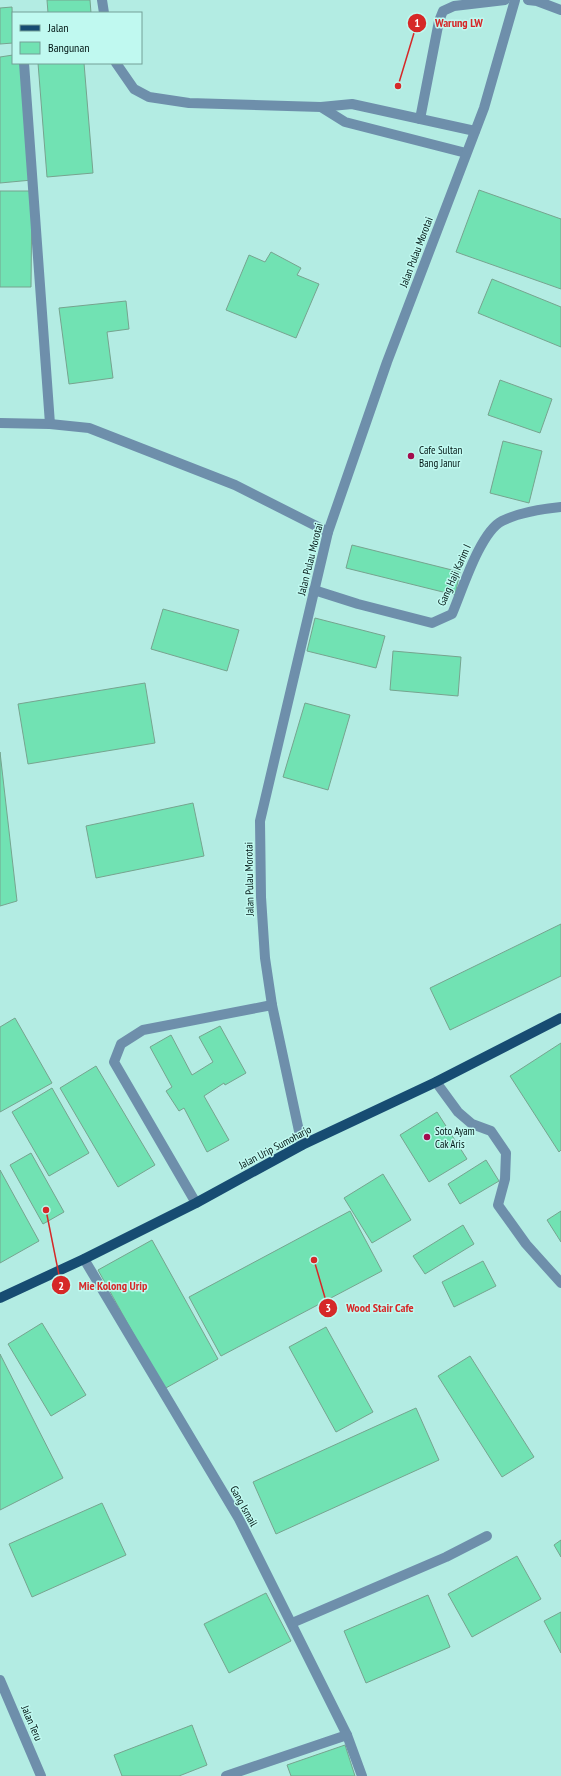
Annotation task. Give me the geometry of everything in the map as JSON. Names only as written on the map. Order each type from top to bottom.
[{"type":"main road","name":"Jalan Urip Sumoharjo","points":[[0,1298],[84,1259],[196,1203],[302,1145],[436,1082],[561,1018]]},
{"type":"street","points":[[102,0],[104,12]]},
{"type":"street","points":[[420,119],[439,21],[444,11],[454,6],[505,0]]},
{"type":"street","name":"Jalan Pulau Morotai","points":[[302,1145],[272,1005],[265,958],[261,897],[260,821],[328,532],[387,362],[484,108],[515,0]]},
{"type":"street","points":[[528,0],[536,1],[561,10]]},
{"type":"street","points":[[24,64],[50,424]]},
{"type":"street","points":[[117,64],[134,89],[149,97],[197,103],[321,108],[352,104],[475,131]]},
{"type":"street","points":[[321,108],[345,122],[466,153]]},
{"type":"street","points":[[0,423],[50,424],[89,428],[235,485],[328,532]]},
{"type":"street","name":"Gang Haji Karim I","points":[[314,590],[358,604],[432,623],[452,614],[482,542],[501,522],[534,510],[561,507]]},
{"type":"street","points":[[196,1203],[114,1062],[121,1044],[143,1030],[272,1005]]},
{"type":"street","points":[[436,1082],[458,1112],[472,1124],[492,1131],[506,1153],[505,1179],[498,1205],[526,1244],[561,1283]]},
{"type":"street","name":"Gang Ismail","points":[[84,1259],[239,1519],[347,1735],[362,1776]]},
{"type":"street","points":[[292,1623],[446,1557],[487,1536]]},
{"type":"street","name":"Jalan Teru","points":[[0,1680],[41,1776]]},
{"type":"street","points":[[226,1776],[347,1735]]},
{"type":"building","points":[[47,0],[90,0],[91,12],[48,12]]},
{"type":"building","points":[[12,7],[12,43],[0,44],[0,8]]},
{"type":"building","points":[[12,55],[12,64],[22,64],[32,180],[0,183],[0,57]]},
{"type":"building","points":[[38,64],[84,64],[93,173],[47,177]]},
{"type":"building","points":[[479,190],[561,219],[561,289],[456,252]]},
{"type":"building","points":[[0,191],[32,191],[31,287],[0,287]]},
{"type":"building","points":[[271,252],[301,268],[297,275],[319,284],[296,338],[226,310],[249,255],[265,262]]},
{"type":"building","points":[[492,279],[561,307],[561,347],[478,313]]},
{"type":"building","points":[[126,301],[129,329],[107,332],[113,378],[69,384],[59,308]]},
{"type":"building","points":[[500,380],[552,399],[540,433],[488,415]]},
{"type":"building","points":[[503,441],[542,451],[529,503],[490,493]]},
{"type":"building","points":[[352,545],[460,572],[455,595],[346,568]]},
{"type":"building","points":[[163,609],[239,630],[227,671],[151,649]]},
{"type":"building","points":[[315,618],[385,636],[376,668],[307,651]]},
{"type":"building","points":[[393,651],[461,657],[458,696],[390,690]]},
{"type":"building","points":[[145,683],[155,743],[28,764],[18,704]]},
{"type":"building","points":[[305,703],[350,715],[328,790],[283,777]]},
{"type":"building","points":[[0,752],[17,901],[0,906]]},
{"type":"building","points":[[193,803],[204,856],[96,878],[86,826]]},
{"type":"building","points":[[561,924],[561,976],[450,1030],[430,988]]},
{"type":"building","points":[[15,1018],[52,1083],[0,1112],[0,1027]]},
{"type":"building","points":[[220,1026],[246,1073],[225,1085],[224,1083],[204,1096],[229,1140],[207,1152],[184,1108],[179,1111],[166,1091],[172,1087],[150,1047],[171,1035],[192,1075],[213,1062],[199,1037]]},
{"type":"building","points":[[561,1043],[561,1150],[559,1152],[510,1076]]},
{"type":"building","points":[[96,1066],[155,1165],[118,1187],[60,1088]]},
{"type":"building","points":[[52,1088],[89,1153],[49,1176],[12,1112]]},
{"type":"building","points":[[437,1112],[467,1159],[429,1182],[400,1135]]},
{"type":"building","points":[[31,1153],[64,1212],[43,1224],[10,1165]]},
{"type":"building","points":[[486,1160],[499,1181],[460,1204],[448,1184]]},
{"type":"building","points":[[0,1170],[39,1241],[0,1263]]},
{"type":"building","points":[[383,1174],[411,1220],[372,1243],[344,1198]]},
{"type":"building","points":[[350,1211],[382,1271],[221,1356],[189,1297]]},
{"type":"building","points":[[561,1211],[561,1242],[547,1220]]},
{"type":"building","points":[[463,1225],[474,1244],[425,1274],[413,1256]]},
{"type":"building","points":[[152,1240],[218,1359],[164,1389],[98,1270]]},
{"type":"building","points":[[483,1261],[496,1286],[454,1307],[442,1282]]},
{"type":"building","points":[[42,1323],[86,1395],[51,1416],[8,1344]]},
{"type":"building","points":[[326,1327],[373,1412],[336,1432],[289,1347]]},
{"type":"building","points":[[0,1354],[63,1478],[0,1510]]},
{"type":"building","points":[[470,1356],[534,1457],[502,1477],[438,1376]]},
{"type":"building","points":[[416,1408],[439,1460],[276,1534],[253,1482]]},
{"type":"building","points":[[102,1503],[126,1555],[32,1597],[9,1544]]},
{"type":"building","points":[[561,1540],[561,1557],[554,1545]]},
{"type":"building","points":[[517,1556],[541,1599],[472,1637],[448,1594]]},
{"type":"building","points":[[266,1593],[291,1641],[229,1673],[204,1624]]},
{"type":"building","points":[[428,1595],[450,1647],[366,1683],[344,1631]]},
{"type":"building","points":[[561,1612],[561,1653],[544,1621]]},
{"type":"building","points":[[192,1725],[207,1765],[179,1776],[122,1776],[114,1755]]},
{"type":"building","points":[[345,1745],[355,1776],[291,1776],[287,1765]]},
{"type":"place","name":"Warung LW","points":[[398,86]]},
{"type":"place","name":"Cafe Sultan Bang Janur","points":[[411,456]]},
{"type":"place","name":"Soto Ayam Cak Aris","points":[[427,1137]]},
{"type":"place","name":"Mie Kolong Urip","points":[[46,1210]]},
{"type":"place","name":"Wood Stair Cafe","points":[[314,1260]]}]
